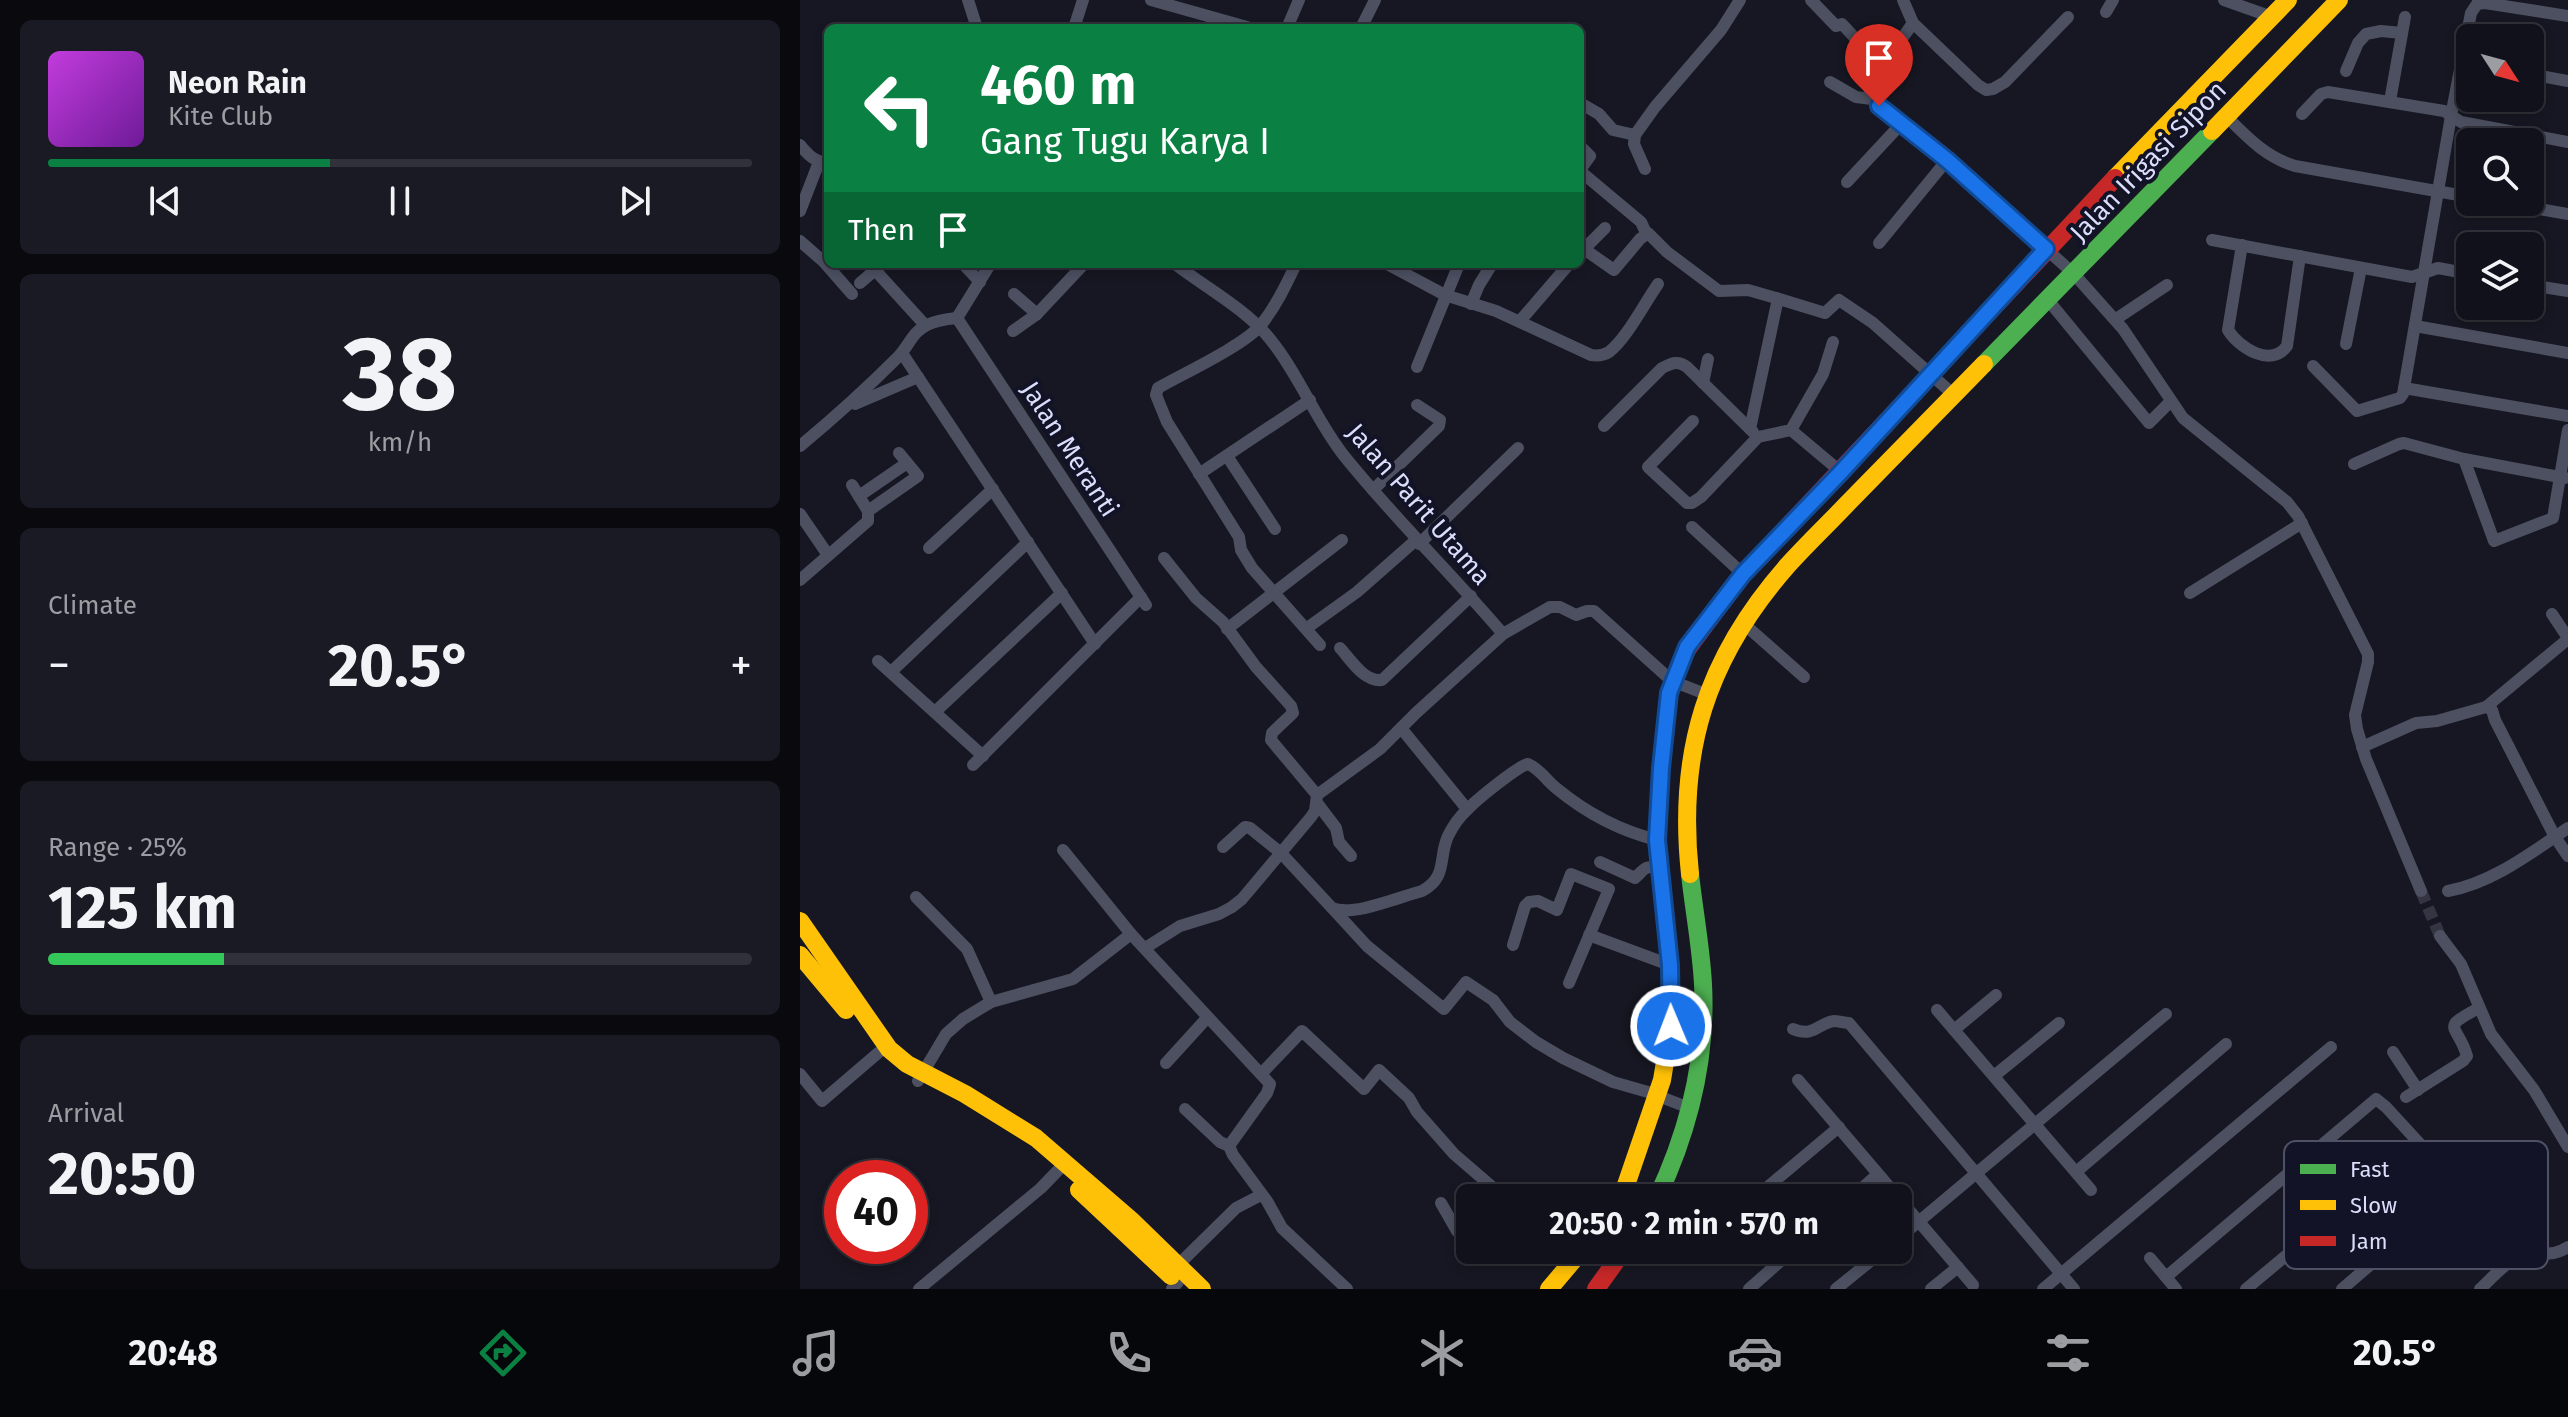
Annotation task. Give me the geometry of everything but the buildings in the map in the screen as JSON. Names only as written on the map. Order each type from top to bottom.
[{"type":"street","points":[[968,0],[976,24]]},
{"type":"street","points":[[1075,24],[1083,0]]},
{"type":"street","points":[[1151,0],[1236,24]]},
{"type":"street","points":[[1289,24],[1299,0]]},
{"type":"street","points":[[1367,24],[1375,0]]},
{"type":"street","points":[[1645,169],[1634,144],[1635,135],[1721,30],[1740,0]]},
{"type":"street","points":[[1811,0],[1836,26],[1842,24],[1882,67]]},
{"type":"street","points":[[1903,0],[1913,23],[1965,75],[1986,90],[2005,82],[2068,17]]},
{"type":"street","points":[[2224,0],[2272,17]]},
{"type":"street","name":"Jalan Irigasi Sipon","points":[[1625,1184],[1660,1097],[1671,1026],[1670,965],[1657,840],[1661,768],[1674,682],[1687,647],[1743,574],[2288,0]]},
{"type":"street","name":"Jalan Irigasi Sipon","points":[[1665,1184],[1675,1165],[1703,1047],[1703,987],[1687,852],[1688,802],[1692,757],[1705,694],[1719,666],[1754,607],[1788,565],[1951,393],[2048,300],[2339,0]]},
{"type":"street","points":[[2470,24],[2471,13],[2480,3],[2568,16]]},
{"type":"street","points":[[2390,101],[2405,17]]},
{"type":"street","points":[[1872,99],[1871,82],[1913,23]]},
{"type":"street","points":[[2346,71],[2358,43],[2366,34],[2381,31],[2402,33]]},
{"type":"street","points":[[2544,77],[2568,81]]},
{"type":"street","points":[[1830,82],[1856,97],[1872,99],[1947,160],[2072,272],[2116,319],[2171,401],[2193,427],[2278,493],[2302,523],[2368,654],[2355,715],[2362,747],[2421,891]]},
{"type":"street","points":[[2302,114],[2324,92],[2444,111],[2461,122],[2568,142]]},
{"type":"street","points":[[2313,366],[2357,411],[2400,398],[2456,98]]},
{"type":"street","points":[[1584,105],[1599,114],[1613,130],[1635,135]]},
{"type":"street","points":[[2227,117],[2260,149],[2280,162],[2456,195]]},
{"type":"street","points":[[1847,182],[1902,123]]},
{"type":"street","points":[[800,145],[823,163],[800,211]]},
{"type":"street","points":[[1879,243],[1947,160]]},
{"type":"street","points":[[1584,173],[1641,222],[1646,233],[1709,286],[1719,291],[1748,290],[1825,313],[1837,300],[1873,323],[1951,393]]},
{"type":"street","points":[[2544,210],[2568,214]]},
{"type":"street","points":[[1584,249],[1605,228]]},
{"type":"street","points":[[1584,252],[1614,270],[1646,233]]},
{"type":"street","points":[[2212,240],[2412,277],[2438,268],[2456,271]]},
{"type":"street","points":[[800,241],[824,262]]},
{"type":"street","points":[[2242,245],[2228,330],[2240,344],[2263,356],[2282,354],[2287,346],[2300,256]]},
{"type":"street","points":[[831,268],[856,289],[877,268]]},
{"type":"street","points":[[879,268],[925,325]]},
{"type":"street","points":[[967,268],[980,282]]},
{"type":"street","points":[[800,446],[902,353],[910,338],[925,325],[957,318],[988,268]]},
{"type":"street","points":[[1013,331],[1037,314],[1080,268]]},
{"type":"street","name":"Jalan Parit Utama","points":[[1180,268],[1259,326],[1292,368],[1326,430],[1373,490],[1503,634]]},
{"type":"street","points":[[1294,268],[1282,293],[1259,326],[1244,339],[1156,391],[1167,422],[1239,537],[1241,550],[1320,645]]},
{"type":"street","points":[[1394,268],[1445,295],[1520,321],[1599,356],[1607,353],[1622,337],[1658,284]]},
{"type":"street","points":[[1417,367],[1457,268]]},
{"type":"street","points":[[1471,304],[1490,268]]},
{"type":"street","points":[[1520,321],[1565,268]]},
{"type":"street","points":[[2346,344],[2361,268]]},
{"type":"street","points":[[2116,319],[2167,285]]},
{"type":"street","points":[[2544,287],[2568,291]]},
{"type":"street","points":[[1014,294],[1037,314]]},
{"type":"street","points":[[1693,421],[1648,467],[1687,503],[1701,497],[1754,433],[1776,298]]},
{"type":"street","points":[[2048,300],[2149,423],[2171,401]]},
{"type":"street","name":"Jalan Meranti","points":[[957,318],[1144,601],[1095,644]]},
{"type":"street","points":[[2415,326],[2568,353]]},
{"type":"street","points":[[1791,430],[1823,374],[1833,342]]},
{"type":"street","points":[[878,661],[936,711],[978,760],[1095,644],[902,353]]},
{"type":"street","points":[[1703,383],[1708,359]]},
{"type":"street","points":[[1604,426],[1662,368],[1673,362],[1682,363],[1754,433],[1791,430],[1841,472]]},
{"type":"street","points":[[845,408],[918,377]]},
{"type":"street","points":[[2404,388],[2568,416]]},
{"type":"street","points":[[1199,474],[1310,400]]},
{"type":"street","points":[[1373,490],[1439,426],[1440,420],[1417,405]]},
{"type":"street","points":[[2464,459],[2494,541],[2553,518],[2564,478],[2568,430]]},
{"type":"street","points":[[2354,464],[2404,443],[2464,459],[2564,478]]},
{"type":"street","points":[[1307,628],[1357,592],[1417,542],[1518,448]]},
{"type":"street","points":[[1227,456],[1275,529]]},
{"type":"street","points":[[800,580],[864,526],[869,517],[868,511],[855,491],[903,458],[918,476],[868,511]]},
{"type":"street","points":[[929,548],[993,489]]},
{"type":"street","points":[[800,514],[828,555]]},
{"type":"street","points":[[2190,593],[2302,523]]},
{"type":"street","points":[[1692,527],[1743,574]]},
{"type":"street","points":[[1227,629],[1342,540]]},
{"type":"street","points":[[891,672],[1028,542]]},
{"type":"street","points":[[1164,558],[1293,709],[1291,715],[1272,733],[1271,740],[1317,799],[1336,828],[1339,842],[1351,856]]},
{"type":"street","points":[[936,711],[1062,593]]},
{"type":"street","points":[[1340,648],[1363,673],[1371,679],[1382,680],[1471,596]]},
{"type":"street","points":[[1145,948],[1180,926],[1219,914],[1242,899],[1311,817],[1317,799],[1380,749],[1503,634],[1550,607],[1560,607],[1576,615],[1594,611],[1674,682],[1705,694]]},
{"type":"street","points":[[2362,747],[2425,721],[2437,721],[2486,707],[2568,639],[2552,614]]},
{"type":"street","points":[[1744,624],[1804,677]]},
{"type":"street","points":[[2486,707],[2492,710],[2555,837],[2568,856]]},
{"type":"street","points":[[1401,728],[1467,809]]},
{"type":"street","points":[[1332,908],[1354,910],[1431,886],[1438,878],[1450,833],[1467,809],[1515,769],[1528,764],[1535,767],[1555,788],[1589,811],[1657,840]]},
{"type":"street","points":[[1223,847],[1245,827],[1281,853],[1367,946],[1444,1009],[1466,982],[1484,993],[1510,1022],[1536,1042],[1602,1077],[1688,1108]]},
{"type":"street","points":[[2448,891],[2470,887],[2520,860],[2568,828]]},
{"type":"street","points":[[1063,850],[1131,934],[1270,1084],[1269,1090],[1229,1146]]},
{"type":"street","points":[[1600,862],[1635,878],[1644,867],[1650,865],[1658,869]]},
{"type":"street","points":[[1513,945],[1525,906],[1538,901],[1557,910],[1571,874],[1609,889],[1569,983]]},
{"type":"street","points":[[916,897],[967,949],[991,1002]]},
{"type":"street","points":[[800,921],[889,1049],[907,1064],[1012,1123],[1059,1170],[1180,1277],[1202,1289]]},
{"type":"street","points":[[923,1072],[953,1026],[991,1002],[1073,979],[1131,934]]},
{"type":"street","points":[[1589,935],[1670,965]]},
{"type":"street","points":[[2440,936],[2461,964],[2491,1034],[2534,1090],[2568,1147]]},
{"type":"street","points":[[800,955],[878,1053],[900,1072],[923,1072]]},
{"type":"street","points":[[1954,1030],[1996,995]]},
{"type":"street","points":[[2393,1052],[2412,1094],[2467,1056],[2453,1031],[2453,1024],[2479,1008]]},
{"type":"street","points":[[1937,1010],[2091,1190]]},
{"type":"street","points":[[1912,1228],[2166,1014]]},
{"type":"street","points":[[1166,1063],[1207,1018]]},
{"type":"street","points":[[1793,1029],[1813,1031],[1832,1021],[1849,1023],[2074,1289]]},
{"type":"street","points":[[1994,1076],[2059,1023]]},
{"type":"street","points":[[1261,1074],[1302,1031],[1364,1089],[1379,1070],[1409,1098],[1417,1112],[1454,1154],[1489,1184]]},
{"type":"street","points":[[2076,1172],[2226,1044]]},
{"type":"street","points":[[2043,1289],[2331,1047]]},
{"type":"street","points":[[800,1074],[822,1101],[878,1053]]},
{"type":"street","points":[[1798,1080],[1973,1285]]},
{"type":"street","points":[[2326,1141],[2376,1099],[2417,1141]]},
{"type":"street","points":[[1185,1109],[1220,1142],[1229,1146],[1282,1228],[1347,1289]]},
{"type":"street","points":[[1771,1184],[1839,1127]]},
{"type":"street","points":[[919,1289],[1059,1170]]},
{"type":"street","points":[[1867,1184],[1878,1174]]},
{"type":"street","points":[[2166,1277],[2284,1177]]},
{"type":"street","points":[[1180,1277],[1204,1237],[1236,1208],[1261,1195]]},
{"type":"street","points":[[1441,1203],[1456,1229]]},
{"type":"street","points":[[2548,1255],[2568,1247]]},
{"type":"street","points":[[2246,1289],[2284,1257]]},
{"type":"street","points":[[2150,1258],[2176,1289]]},
{"type":"street","points":[[1553,1288],[1567,1264]]},
{"type":"street","points":[[1605,1286],[1617,1264]]},
{"type":"street","points":[[1749,1289],[1777,1264]]},
{"type":"street","points":[[1836,1289],[1867,1264]]},
{"type":"street","points":[[1931,1289],[1958,1267]]},
{"type":"street","points":[[2342,1289],[2365,1269]]},
{"type":"street","points":[[2480,1289],[2503,1269]]},
{"type":"tunnel","points":[[2421,891],[2440,936]]},
{"type":"traffic: fast","points":[[1984,364],[2212,131]]},
{"type":"traffic: fast","points":[[1663,1184],[1687,1120],[1702,1040],[1702,970],[1690,874]]},
{"type":"traffic: slow","points":[[2115,178],[2288,0]]},
{"type":"traffic: slow","points":[[2212,131],[2339,0]]},
{"type":"traffic: slow","points":[[1690,874],[1688,787],[1694,747],[1703,709],[1736,635],[1788,565],[1984,364]]},
{"type":"traffic: slow","points":[[1626,1184],[1662,1080],[1671,1026],[1670,965],[1657,840],[1669,693],[1686,651]]},
{"type":"traffic: slow","points":[[800,921],[889,1049],[907,1064],[965,1094],[1036,1138],[1131,1220],[1202,1289]]},
{"type":"traffic: slow","points":[[800,955],[846,1010]]},
{"type":"traffic: slow","points":[[1079,1190],[1171,1276]]},
{"type":"traffic: slow","points":[[1549,1289],[1570,1264]]},
{"type":"traffic: jam","points":[[1686,651],[1743,574],[2115,178]]},
{"type":"traffic: jam","points":[[1596,1289],[1614,1264]]},
{"type":"route","points":[[1671,1026],[1670,965],[1657,840],[1669,693],[1687,647],[1743,574],[2046,249],[1947,160],[1879,106]]}]
